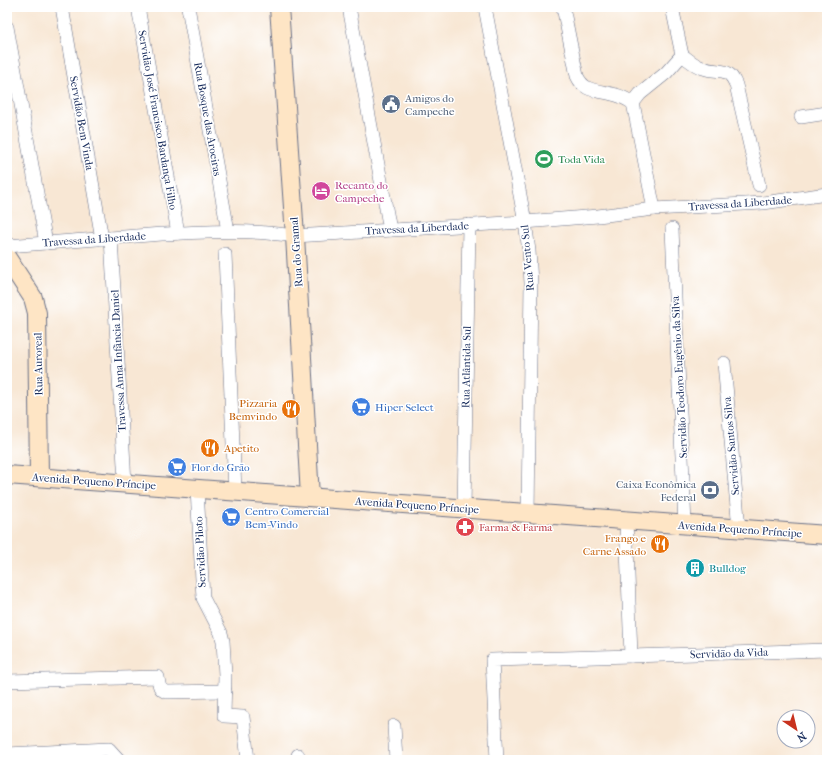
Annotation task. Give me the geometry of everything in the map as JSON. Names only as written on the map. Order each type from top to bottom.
[{"type":"main road","name":"Rua do Gramal","points":[[279,7],[295,236],[310,497]]},
{"type":"main road","name":"Rua Auroreal","points":[[7,258],[30,294],[37,313],[39,477]]},
{"type":"main road","name":"Avenida Pequeno Príncipe","points":[[7,475],[827,535]]},
{"type":"street","name":"Servidão Bem Vinda","points":[[62,7],[106,238]]},
{"type":"street","name":"Servidão José Francisco Bardança Filho","points":[[138,7],[178,233]]},
{"type":"street","name":"Rua Bosque das Aroeiras","points":[[188,7],[228,231]]},
{"type":"street","points":[[349,7],[390,230]]},
{"type":"street","name":"Rua Vento Sul","points":[[485,7],[525,222],[531,283],[528,513]]},
{"type":"street","points":[[563,7],[576,76],[580,83],[586,88],[613,94],[633,103]]},
{"type":"street","points":[[672,7],[682,55],[694,65],[704,69],[722,70],[733,78],[736,85],[759,185]]},
{"type":"street","points":[[7,27],[46,243]]},
{"type":"street","points":[[654,209],[633,103],[640,94],[666,73],[682,55]]},
{"type":"street","points":[[801,117],[827,113]]},
{"type":"street","name":"Travessa da Liberdade","points":[[7,246],[178,233],[258,231],[295,236],[525,222],[598,216],[654,209],[763,203],[827,194]]},
{"type":"street","name":"Rua Atlântida Sul","points":[[464,508],[469,225]]},
{"type":"street","name":"Servidão Teodoro Eugênio da Silva","points":[[672,229],[685,525]]},
{"type":"street","name":"Travessa Anna Infância Daniel","points":[[106,238],[125,483]]},
{"type":"street","points":[[225,254],[234,491]]},
{"type":"street","name":"Servidão Santos Silva","points":[[724,363],[739,529]]},
{"type":"street","name":"Servidão Piloto","points":[[197,489],[203,598],[222,637],[224,653],[224,716],[243,717],[248,760]]},
{"type":"street","points":[[626,520],[631,656]]},
{"type":"street","name":"Servidão da Vida","points":[[497,760],[492,660],[827,650]]},
{"type":"street","points":[[7,681],[158,677],[159,687],[166,692],[225,691]]},
{"type":"street","points":[[394,726],[396,760]]},
{"type":"street","points":[[7,754],[109,749],[119,760]]},
{"type":"place","name":"Amigos do Campeche","points":[[391,104]]},
{"type":"place","name":"Toda Vida","points":[[544,159]]},
{"type":"place","name":"Recanto do Campeche","points":[[321,191]]},
{"type":"place","name":"Hiper Select","points":[[361,407]]},
{"type":"place","name":"Pizzaria Bemvindo","points":[[291,409]]},
{"type":"place","name":"Apetito","points":[[210,448]]},
{"type":"place","name":"Flor do Grão","points":[[177,467]]},
{"type":"place","name":"Caixa Econômica Federal","points":[[710,490]]},
{"type":"place","name":"Centro Comercial Bem-Vindo","points":[[231,517]]},
{"type":"place","name":"Farma & Farma","points":[[465,527]]},
{"type":"place","name":"Frango e Carne Assado","points":[[660,544]]},
{"type":"place","name":"Bulldog","points":[[695,568]]}]
